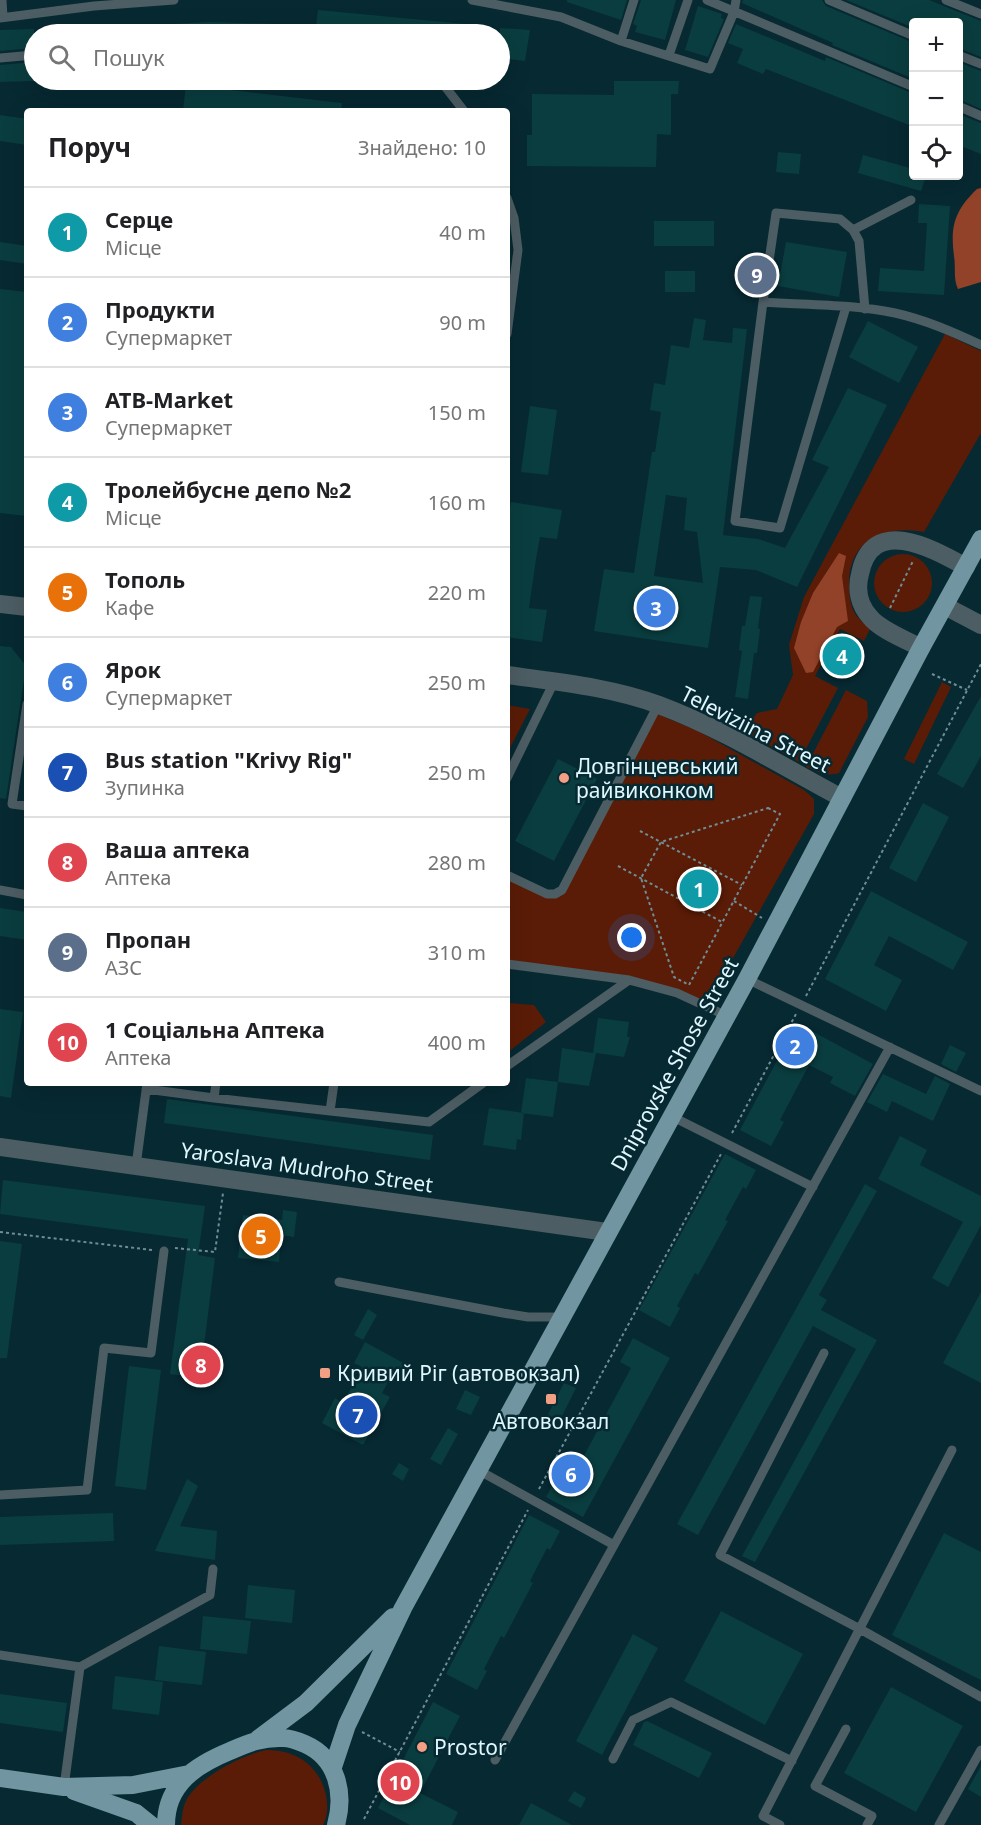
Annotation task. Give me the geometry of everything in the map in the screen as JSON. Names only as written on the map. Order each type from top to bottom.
[{"type":"main road","name":"Dniprovske Shose Street","points":[[403,1608],[727,1016],[981,539]]},
{"type":"main road","points":[[166,1825],[166,1816],[172,1797],[189,1774],[210,1759],[257,1739],[306,1703],[403,1608]]},
{"type":"main road","points":[[333,1767],[347,1725],[403,1608]]},
{"type":"main road","points":[[257,1739],[285,1738],[297,1741],[317,1751],[333,1767],[339,1790],[336,1825]]},
{"type":"main road","points":[[0,1778],[64,1787],[133,1785],[189,1774]]},
{"type":"main road","points":[[64,1787],[136,1813],[152,1825]]},
{"type":"street","points":[[921,648],[875,623],[863,608],[858,592],[866,557],[873,548],[881,544],[890,541],[912,541],[935,550],[966,567]]},
{"type":"street","points":[[0,604],[24,608]]},
{"type":"street","points":[[945,606],[981,625]]},
{"type":"street","name":"Televiziina Street","points":[[510,675],[628,696],[658,705],[702,723],[842,798]]},
{"type":"street","name":"Yaroslava Mudroho Street","points":[[0,1147],[607,1232]]},
{"type":"lane","points":[[2,0],[2,18],[94,6],[174,0]]},
{"type":"lane","points":[[472,0],[561,17],[621,41],[710,69],[734,12],[736,0]]},
{"type":"lane","points":[[621,41],[634,0]]},
{"type":"lane","points":[[669,55],[688,0]]},
{"type":"lane","points":[[707,0],[909,85]]},
{"type":"lane","points":[[829,0],[909,34]]},
{"type":"lane","points":[[946,0],[981,14]]},
{"type":"lane","points":[[0,58],[24,57]]},
{"type":"lane","points":[[963,57],[981,64]]},
{"type":"lane","points":[[448,90],[462,108]]},
{"type":"lane","points":[[963,108],[981,116]]},
{"type":"lane","points":[[853,230],[911,200]]},
{"type":"lane","points":[[510,207],[514,218],[518,250],[510,311]]},
{"type":"lane","points":[[846,307],[780,528],[735,521],[776,213],[840,219],[853,230],[859,241],[865,309]]},
{"type":"lane","points":[[763,302],[846,307],[895,313],[937,325],[981,345]]},
{"type":"lane","points":[[510,772],[555,682]]},
{"type":"lane","points":[[510,876],[546,894],[555,894],[562,890],[658,705]]},
{"type":"lane","points":[[12,804],[24,724]]},
{"type":"lane","points":[[0,802],[24,806]]},
{"type":"lane","points":[[0,890],[24,894]]},
{"type":"lane","points":[[510,964],[629,980],[677,993],[727,1016]]},
{"type":"lane","points":[[747,979],[981,1091]]},
{"type":"lane","points":[[510,1064],[629,980]]},
{"type":"lane","points":[[495,1760],[890,1047]]},
{"type":"lane","points":[[136,1166],[146,1086],[214,1098],[429,1122],[479,1086]]},
{"type":"lane","points":[[214,1098],[216,1086]]},
{"type":"lane","points":[[330,1111],[334,1086]]},
{"type":"lane","points":[[671,1116],[813,1187]]},
{"type":"lane","points":[[0,1495],[87,1490],[104,1347],[151,1353],[164,1251]]},
{"type":"lane","points":[[339,1282],[528,1317],[561,1317]]},
{"type":"lane","points":[[824,1353],[720,1555],[860,1629],[981,1697]]},
{"type":"lane","points":[[780,1825],[763,1816],[952,1450]]},
{"type":"lane","points":[[478,1470],[614,1545]]},
{"type":"lane","points":[[0,1655],[81,1667],[210,1595],[213,1569]]},
{"type":"lane","points":[[64,1787],[81,1667]]},
{"type":"lane","points":[[613,1759],[633,1720],[671,1702],[792,1761]]},
{"type":"lane","points":[[846,1729],[815,1786],[872,1816],[867,1825]]},
{"type":"lane","points":[[939,1825],[981,1750]]},
{"type":"path","points":[[890,608],[916,556]]},
{"type":"path","points":[[364,1819],[533,1500],[801,1005],[981,664]]},
{"type":"path","points":[[932,674],[967,690]]},
{"type":"path","points":[[768,808],[780,814],[689,985],[674,977],[641,878],[661,842],[768,808]]},
{"type":"path","points":[[640,831],[742,885]]},
{"type":"path","points":[[618,866],[722,922]]},
{"type":"path","points":[[733,901],[775,925]]},
{"type":"path","points":[[0,1232],[164,1251],[180,1247],[215,1252],[225,1178]]},
{"type":"path","points":[[360,1731],[400,1752]]},
{"type":"shaded area","points":[[981,188],[981,282],[958,289],[955,277],[954,227],[964,204],[977,189]]},
{"type":"shaded area","points":[[945,334],[981,351],[981,433],[924,532],[897,530],[885,533],[864,544],[857,553],[849,579],[850,600],[855,614],[870,629],[864,641],[840,629],[815,676],[838,688],[799,762],[743,731],[757,713],[777,709],[793,675],[789,645],[804,597]]},
{"type":"shaded area","points":[[839,553],[846,556],[842,576],[848,621],[837,627],[813,672],[806,673],[794,648],[801,622],[813,593]]},
{"type":"shaded area","points":[[897,554],[909,554],[924,562],[932,577],[932,589],[924,604],[909,612],[897,612],[882,604],[874,589],[874,577],[882,562]]},
{"type":"shaded area","points":[[942,682],[951,687],[914,764],[904,759]]},
{"type":"shaded area","points":[[846,690],[867,701],[868,717],[839,773],[826,774],[806,767]]},
{"type":"shaded area","points":[[510,706],[530,709],[510,748]]},
{"type":"shaded area","points":[[655,713],[698,731],[804,790],[814,799],[814,814],[706,1006],[677,993],[510,965],[510,876],[555,894]]},
{"type":"shaded area","points":[[510,1003],[534,1005],[546,1022],[510,1051]]},
{"type":"shaded area","points":[[266,1750],[294,1755],[315,1771],[326,1797],[327,1812],[323,1825],[181,1825],[186,1800],[194,1789],[213,1774],[234,1762]]},
{"type":"building","points":[[567,0],[627,0],[621,20],[567,2]]},
{"type":"building","points":[[641,0],[676,0],[665,40],[635,32],[637,26],[633,24]]},
{"type":"building","points":[[743,0],[822,0],[826,6],[909,41],[909,77],[832,45],[833,43],[742,3]]},
{"type":"building","points":[[846,0],[929,0],[981,21],[981,57],[963,50],[963,18],[909,18],[909,26]]},
{"type":"building","points":[[698,6],[722,14],[721,18],[724,19],[708,57],[685,50]]},
{"type":"building","points":[[318,10],[465,24],[316,24]]},
{"type":"building","points":[[210,22],[275,24],[172,24]]},
{"type":"building","points":[[736,24],[825,61],[826,57],[909,92],[909,125],[766,69],[763,74],[737,63],[743,49],[728,43]]},
{"type":"building","points":[[24,29],[24,49],[0,51],[0,30]]},
{"type":"building","points":[[510,29],[530,30],[525,61],[510,59]]},
{"type":"building","points":[[24,63],[24,81],[0,82],[0,65]]},
{"type":"building","points":[[963,64],[981,71],[981,109],[963,101]]},
{"type":"building","points":[[614,81],[679,81],[678,94],[671,94],[671,135],[657,134],[656,167],[527,166],[527,135],[532,135],[532,94],[614,95]]},
{"type":"building","points":[[185,90],[229,90],[342,103],[341,108],[183,108]]},
{"type":"building","points":[[0,115],[24,119],[24,145],[0,141]]},
{"type":"building","points":[[963,116],[981,123],[981,154],[963,147]]},
{"type":"building","points":[[778,152],[801,154],[799,174],[776,172]]},
{"type":"building","points":[[863,155],[909,168],[909,180],[925,180],[921,191],[858,173]]},
{"type":"building","points":[[919,204],[950,206],[944,295],[878,291],[880,268],[924,271],[927,223],[918,223]]},
{"type":"building","points":[[654,221],[714,221],[714,246],[654,246]]},
{"type":"building","points":[[0,242],[24,246],[24,264],[0,260]]},
{"type":"building","points":[[786,242],[847,252],[839,297],[778,286]]},
{"type":"building","points":[[665,271],[695,271],[695,292],[665,292]]},
{"type":"building","points":[[0,289],[24,292],[24,516],[0,513]]},
{"type":"building","points":[[694,318],[706,320],[703,340],[732,343],[733,328],[747,329],[723,535],[758,539],[785,548],[829,467],[812,460],[848,388],[887,405],[797,587],[756,570],[720,567],[708,648],[594,631],[604,569],[634,573],[652,452],[655,452],[661,412],[650,410],[654,383],[665,385],[671,345],[689,348]],"holes":[[[666,495],[687,498],[684,530],[697,532],[703,583],[654,576]]]},
{"type":"building","points":[[868,321],[918,347],[899,383],[849,357]]},
{"type":"building","points":[[530,406],[557,410],[548,475],[521,472]]},
{"type":"building","points":[[511,502],[562,510],[557,539],[540,537],[536,559],[529,608],[547,610],[542,642],[510,637]]},
{"type":"building","points":[[750,596],[762,597],[757,653],[754,653],[748,699],[735,697],[742,651],[739,650],[742,626],[745,626]]},
{"type":"building","points":[[839,634],[862,646],[845,678],[823,667]]},
{"type":"building","points":[[0,646],[11,647],[24,663],[24,679],[6,799],[0,798]]},
{"type":"building","points":[[981,696],[981,756],[963,788],[937,774]]},
{"type":"building","points":[[558,759],[597,779],[554,861],[515,841]]},
{"type":"building","points":[[923,803],[949,817],[916,882],[889,868]]},
{"type":"building","points":[[871,891],[968,942],[953,970],[889,936],[874,965],[902,980],[886,1011],[825,979]]},
{"type":"building","points":[[0,908],[24,912],[24,940],[0,936]]},
{"type":"building","points":[[0,1009],[23,1012],[11,1098],[0,1096]]},
{"type":"building","points":[[598,1018],[629,1022],[627,1037],[630,1037],[624,1057],[596,1053],[589,1086],[558,1082],[562,1048],[593,1053]]},
{"type":"building","points":[[797,1023],[873,1064],[855,1096],[830,1083],[833,1077],[809,1065],[780,1120],[784,1122],[771,1146],[740,1130]]},
{"type":"building","points":[[950,1045],[966,1053],[956,1072],[941,1064]]},
{"type":"building","points":[[883,1074],[926,1094],[935,1076],[950,1084],[933,1121],[892,1101],[887,1112],[867,1102]]},
{"type":"building","points":[[526,1078],[558,1082],[553,1117],[521,1113]]},
{"type":"building","points":[[167,1099],[433,1135],[430,1160],[164,1123]]},
{"type":"building","points":[[489,1108],[524,1113],[521,1140],[517,1139],[516,1150],[483,1145]]},
{"type":"building","points":[[900,1136],[927,1150],[920,1165],[981,1196],[981,1225],[948,1287],[932,1278],[963,1222],[878,1179]]},
{"type":"building","points":[[725,1154],[756,1170],[746,1189],[743,1187],[725,1220],[728,1221],[698,1275],[695,1273],[677,1306],[680,1308],[670,1327],[639,1310]]},
{"type":"building","points":[[3,1180],[205,1206],[198,1255],[215,1258],[200,1378],[170,1374],[188,1239],[0,1214]]},
{"type":"building","points":[[865,1184],[877,1191],[819,1295],[827,1300],[821,1310],[877,1340],[755,1562],[742,1556],[856,1349],[813,1326],[698,1535],[677,1524]]},
{"type":"building","points":[[283,1210],[297,1212],[294,1237],[281,1235],[279,1262],[238,1258],[243,1215],[282,1220]]},
{"type":"building","points":[[0,1241],[22,1244],[7,1358],[0,1358]]},
{"type":"building","points":[[981,1292],[981,1383],[943,1363]]},
{"type":"building","points":[[368,1309],[377,1315],[363,1340],[354,1335]]},
{"type":"building","points":[[633,1338],[670,1358],[583,1517],[546,1497],[559,1473],[571,1480],[631,1368],[620,1362]]},
{"type":"building","points":[[365,1342],[407,1365],[398,1382],[390,1378],[382,1393],[390,1397],[363,1445],[322,1423],[335,1398],[343,1403],[362,1367],[354,1363]]},
{"type":"building","points":[[129,1366],[161,1370],[146,1490],[115,1486]]},
{"type":"building","points":[[564,1383],[576,1388],[559,1422],[547,1416]]},
{"type":"building","points":[[465,1390],[480,1397],[471,1415],[456,1409]]},
{"type":"building","points":[[448,1428],[458,1434],[441,1465],[430,1459]]},
{"type":"building","points":[[399,1463],[409,1469],[403,1481],[392,1474]]},
{"type":"building","points":[[187,1479],[198,1486],[180,1526],[217,1531],[215,1560],[155,1551]]},
{"type":"building","points":[[113,1513],[114,1541],[0,1545],[0,1517]]},
{"type":"building","points":[[529,1515],[560,1531],[550,1550],[547,1548],[530,1581],[533,1583],[504,1638],[501,1636],[484,1669],[487,1671],[477,1690],[446,1674]]},
{"type":"building","points":[[944,1533],[981,1552],[981,1680],[892,1635]]},
{"type":"building","points":[[248,1585],[295,1590],[292,1623],[245,1618]]},
{"type":"building","points":[[721,1611],[803,1654],[765,1725],[684,1681]]},
{"type":"building","points":[[203,1616],[251,1621],[247,1654],[200,1649]]},
{"type":"building","points":[[633,1634],[658,1648],[602,1755],[576,1741]]},
{"type":"building","points":[[159,1646],[206,1652],[202,1685],[155,1680]]},
{"type":"building","points":[[115,1676],[163,1682],[159,1715],[112,1709]]},
{"type":"building","points":[[891,1687],[963,1726],[916,1812],[844,1773]]},
{"type":"building","points":[[0,1694],[67,1703],[63,1732],[0,1723]]},
{"type":"building","points":[[433,1702],[460,1716],[420,1793],[458,1812],[452,1825],[410,1825],[378,1808]]},
{"type":"building","points":[[647,1721],[712,1753],[699,1778],[633,1745],[644,1722]]},
{"type":"building","points":[[981,1766],[981,1797],[968,1789]]},
{"type":"building","points":[[574,1791],[586,1798],[581,1808],[568,1801]]},
{"type":"building","points":[[531,1803],[572,1825],[519,1825]]},
{"type":"place","name":"Пропан","points":[[757,275]]},
{"type":"place","name":"ATB-Market","points":[[656,608]]},
{"type":"place","name":"Тролейбусне депо №2","points":[[842,656]]},
{"type":"place","name":"Довгінцевський райвиконком","points":[[564,778]]},
{"type":"place","name":"Серце","points":[[699,889]]},
{"type":"place","name":"Продукти","points":[[795,1046]]},
{"type":"place","name":"Тополь","points":[[261,1236]]},
{"type":"place","name":"Ваша аптека","points":[[201,1365]]},
{"type":"place","name":"Кривий Ріг (автовокзал)","points":[[325,1373]]},
{"type":"place","name":"Автовокзал","points":[[551,1399]]},
{"type":"place","name":"Bus station \"Krivy Rig\"","points":[[358,1415]]},
{"type":"place","name":"Ярок","points":[[571,1474]]},
{"type":"place","name":"Prostor","points":[[422,1747]]},
{"type":"place","name":"1 Соціальна Аптека","points":[[400,1782]]}]
